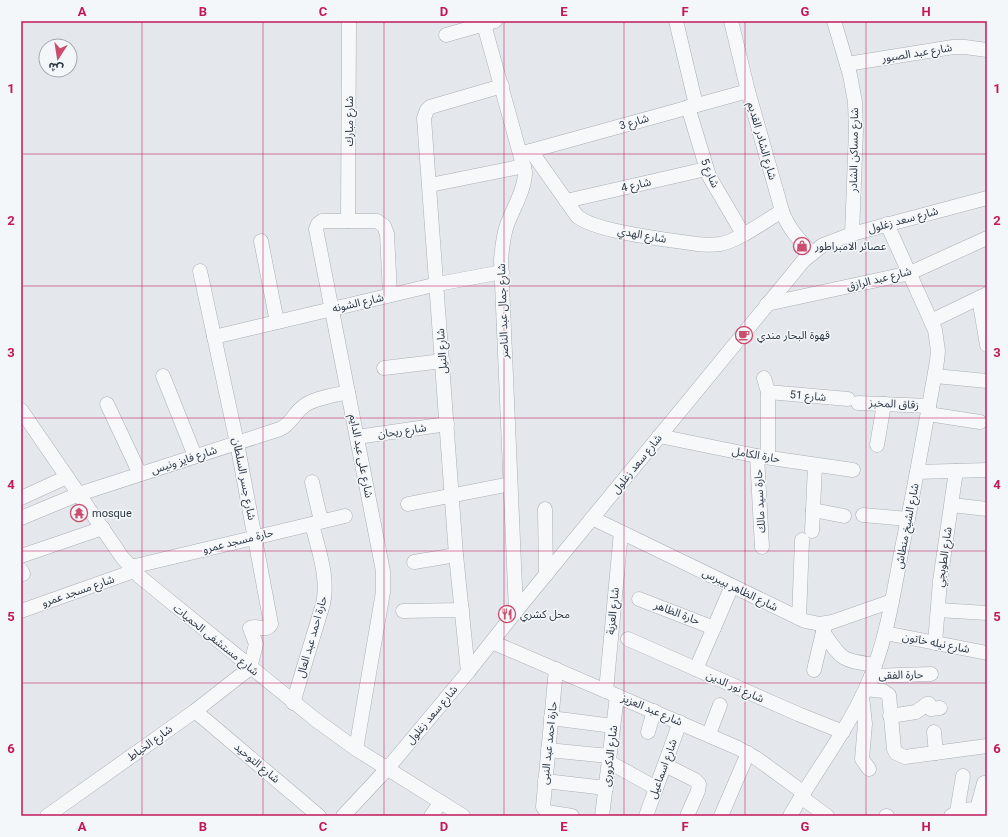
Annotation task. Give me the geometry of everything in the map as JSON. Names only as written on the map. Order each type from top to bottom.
[{"type":"street","name":"شارع مبارك","points":[[348,221],[350,21]]},
{"type":"street","name":"شارع 5","points":[[676,21],[692,106],[706,169],[743,234]]},
{"type":"street","name":"شارع الشادر القديم","points":[[731,21],[748,91],[782,211],[789,227],[812,253]]},
{"type":"street","name":"شارع مساكن الشادر","points":[[834,21],[853,88],[856,116],[852,234]]},
{"type":"street","points":[[446,35],[487,22]]},
{"type":"street","name":"شارع جمال عبد الناصر","points":[[487,22],[502,86],[525,157],[524,184],[506,226],[502,248],[516,611]]},
{"type":"street","name":"شارع عبد الصبور","points":[[847,64],[953,47],[987,50]]},
{"type":"street","name":"شارع النيل","points":[[468,672],[456,555],[438,284],[424,118],[430,107],[502,86]]},
{"type":"street","name":"شارع 3","points":[[430,185],[692,106],[748,91]]},
{"type":"street","name":"شارع الهدي","points":[[525,157],[566,201],[581,220],[590,224],[615,230],[709,245],[721,244],[732,240],[782,211]]},
{"type":"street","name":"شارع 4","points":[[566,201],[706,169]]},
{"type":"street","name":"شارع سعد زغلول","points":[[343,816],[387,769],[468,672],[516,611],[797,267],[822,245],[852,234],[987,198]]},
{"type":"street","name":"شارع على عبد الدايم","points":[[356,749],[384,581],[382,561],[316,226],[322,221],[377,221],[384,226],[387,234],[390,295]]},
{"type":"street","name":"شارع الشيخ منطاش","points":[[790,816],[843,732],[869,681],[885,633],[917,472],[934,376],[938,351],[935,330],[887,224]]},
{"type":"street","name":"شارع عبد الرازق","points":[[767,304],[910,273],[987,238]]},
{"type":"street","points":[[261,241],[277,322]]},
{"type":"street","name":"شارع جسر السلطان","points":[[200,271],[237,443],[271,624],[266,629],[253,626],[250,628],[256,644],[250,668]]},
{"type":"street","name":"شارع الشونه","points":[[214,337],[438,284],[502,272]]},
{"type":"street","points":[[931,321],[983,296],[987,346]]},
{"type":"street","points":[[384,368],[443,360]]},
{"type":"street","points":[[163,376],[195,456]]},
{"type":"street","points":[[934,376],[987,381]]},
{"type":"street","name":"حارة سيد مالك","points":[[762,547],[763,456],[768,392],[764,378]]},
{"type":"street","name":"شارع فايز ونيس","points":[[21,518],[79,494],[284,427],[292,420],[303,406],[348,392]]},
{"type":"street","name":"شارع 51","points":[[768,392],[853,401]]},
{"type":"street","name":"زقاق المخبز","points":[[853,401],[928,410],[980,422]]},
{"type":"street","points":[[107,404],[140,474]]},
{"type":"street","points":[[877,445],[884,404]]},
{"type":"street","name":"شارع مستشفى الحميات","points":[[21,410],[132,569],[293,703],[356,749],[463,816]]},
{"type":"street","name":"شارع ريحان","points":[[357,438],[447,424]]},
{"type":"street","name":"حارة الكامل","points":[[659,436],[763,456],[853,470]]},
{"type":"street","points":[[799,618],[807,536],[813,510],[815,465]]},
{"type":"street","points":[[917,472],[987,470]]},
{"type":"street","name":"شارع الطوبجي","points":[[935,643],[940,581],[956,471]]},
{"type":"street","points":[[21,498],[67,477]]},
{"type":"street","name":"حارة احمد عبد العال","points":[[293,703],[323,604],[325,590],[312,482]]},
{"type":"street","points":[[408,504],[510,484]]},
{"type":"street","points":[[952,505],[987,509]]},
{"type":"street","points":[[545,509],[546,575]]},
{"type":"street","points":[[813,510],[844,516]]},
{"type":"street","points":[[863,515],[908,519]]},
{"type":"street","name":"حارة مسجد عمرو","points":[[132,569],[255,537],[345,516]]},
{"type":"street","name":"شارع الظاهر بيبرس","points":[[592,518],[799,618],[825,628],[892,601]]},
{"type":"street","points":[[21,556],[103,528]]},
{"type":"street","name":"شارع العزبة","points":[[611,693],[621,532]]},
{"type":"street","points":[[414,562],[456,555]]},
{"type":"street","name":"شارع مسجد عمرو","points":[[21,611],[132,569]]},
{"type":"street","points":[[696,669],[732,586]]},
{"type":"street","name":"حارة الظاهر","points":[[639,599],[714,628]]},
{"type":"street","points":[[403,611],[462,610]]},
{"type":"street","points":[[938,610],[987,613]]},
{"type":"street","points":[[814,670],[825,628]]},
{"type":"street","points":[[825,628],[836,651],[844,659],[850,661],[869,681],[888,695],[894,749],[896,753],[905,757],[987,746]]},
{"type":"street","name":"شارع نيله خاتون","points":[[885,633],[987,653]]},
{"type":"street","name":"شارع نور الدين","points":[[628,639],[798,714],[843,732]]},
{"type":"street","name":"شارع عبد العزيز","points":[[492,642],[709,734],[748,753],[827,816]]},
{"type":"street","name":"شارع الخياط","points":[[47,816],[195,711],[250,668]]},
{"type":"street","name":"حارة احمد عبد النبى","points":[[556,669],[543,807],[544,810],[550,813],[572,816]]},
{"type":"street","name":"حارة الفقى","points":[[869,681],[931,674]]},
{"type":"street","points":[[869,681],[862,759],[869,769]]},
{"type":"street","name":"شارع الدكرورى","points":[[602,816],[613,726],[611,693]]},
{"type":"street","points":[[890,716],[916,712],[927,704],[929,704],[932,708],[940,708]]},
{"type":"street","points":[[709,734],[720,705]]},
{"type":"street","name":"شارع التوحيد","points":[[195,711],[319,816]]},
{"type":"street","points":[[648,732],[654,711]]},
{"type":"street","points":[[551,718],[613,726]]},
{"type":"street","name":"شارع اسماعيل","points":[[646,816],[680,722]]},
{"type":"street","points":[[934,732],[936,753]]},
{"type":"street","points":[[548,750],[609,759],[656,788]]},
{"type":"street","points":[[721,816],[748,753]]},
{"type":"street","points":[[664,765],[695,780],[699,784],[698,791],[687,816]]},
{"type":"street","points":[[954,814],[963,776]]},
{"type":"street","points":[[545,781],[606,788]]},
{"type":"street","points":[[954,814],[967,809],[982,810],[984,783]]},
{"type":"street","points":[[431,816],[442,802]]},
{"type":"place","name":"عصائر الامبراطور","points":[[802,246]]},
{"type":"place","name":"قهوة البحار مندي","points":[[744,335]]},
{"type":"place","name":"mosque","points":[[79,513]]},
{"type":"place","name":"محل كشري","points":[[507,614]]}]
